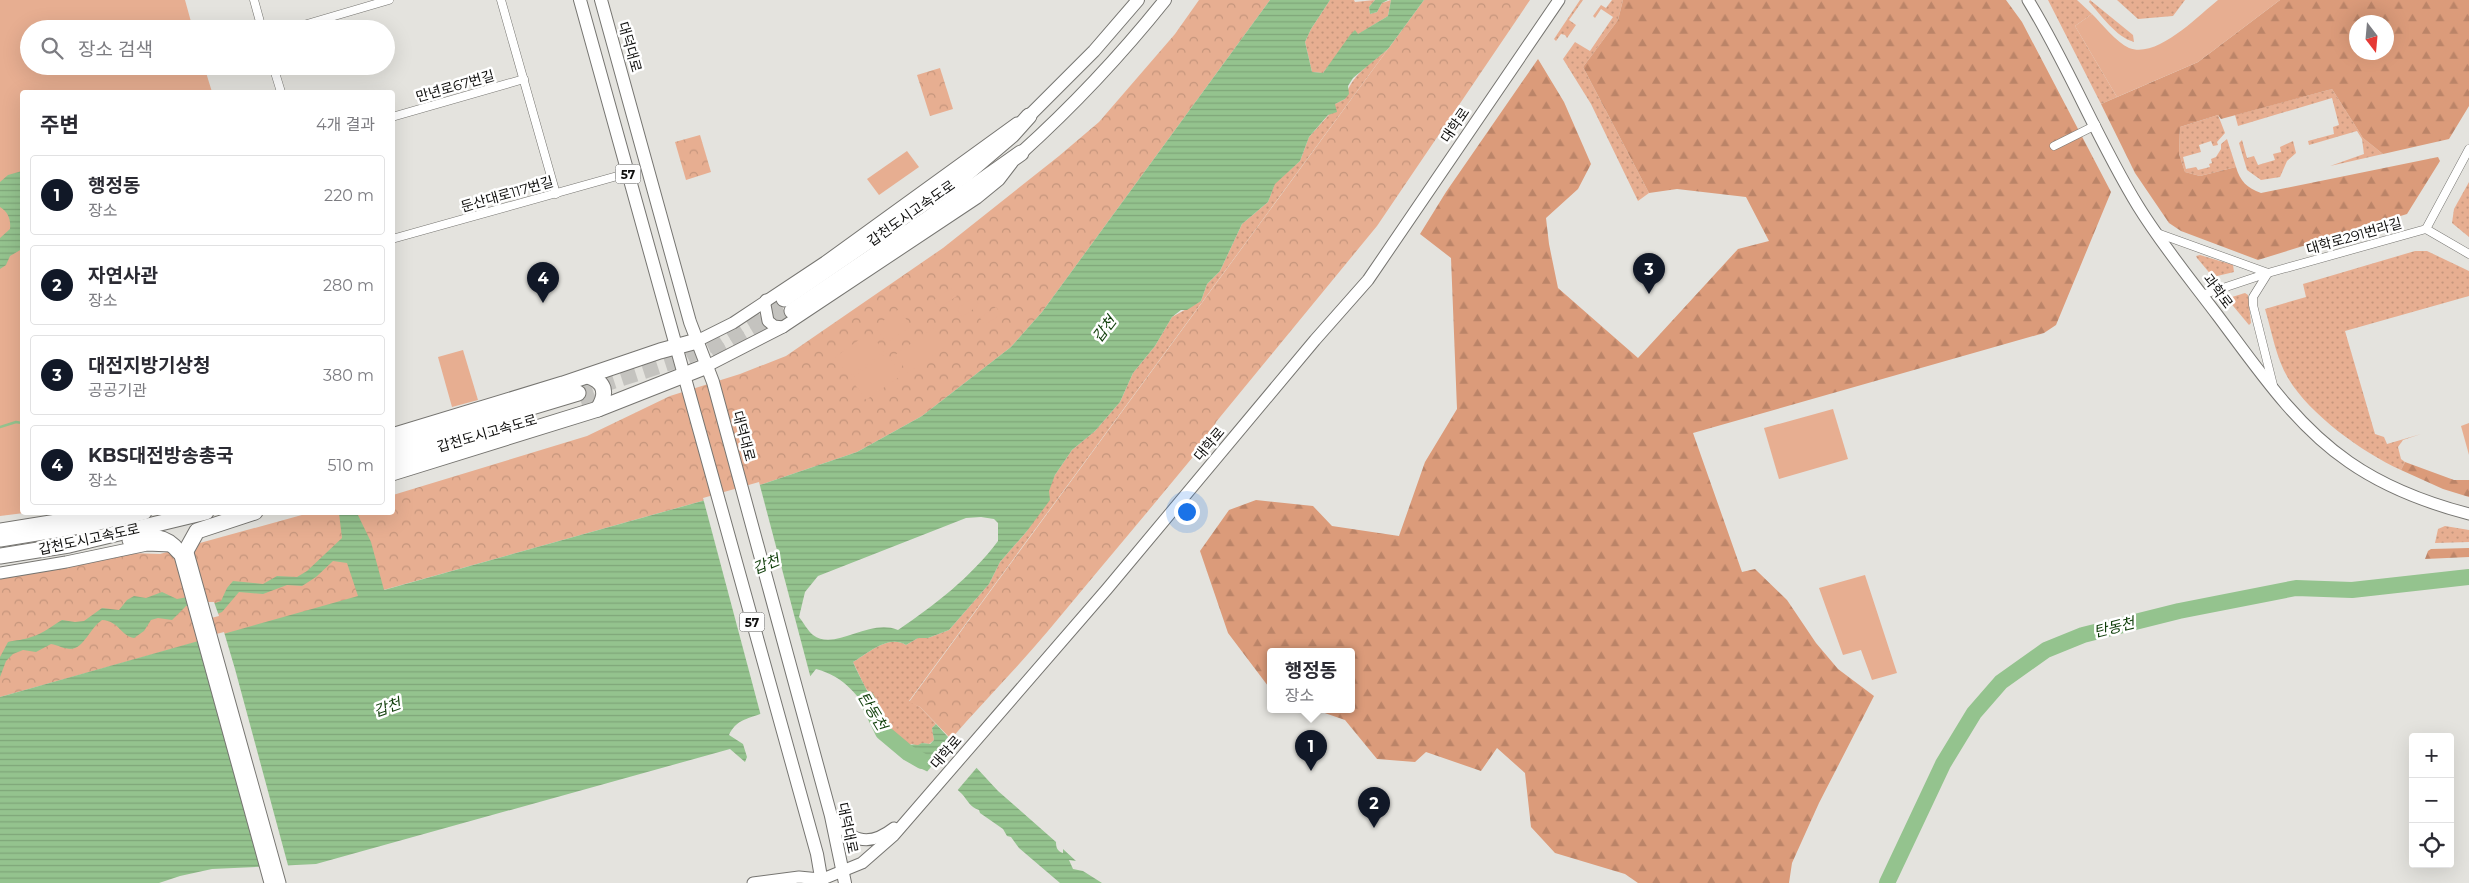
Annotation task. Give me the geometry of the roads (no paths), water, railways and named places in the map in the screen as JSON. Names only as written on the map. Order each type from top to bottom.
[{"type":"highway","name":"갑천도시고속도로","points":[[1021,153],[929,218],[788,305],[965,175],[1012,135],[1029,116]]},
{"type":"highway","points":[[395,435],[697,341]]},
{"type":"highway","points":[[395,472],[685,383],[707,366]]},
{"type":"highway","points":[[588,376],[600,382],[604,390],[604,400],[598,409]]},
{"type":"highway","name":"갑천도시고속도로","points":[[395,447],[580,399],[395,460]]},
{"type":"highway","points":[[52,529],[101,515]]},
{"type":"highway","name":"갑천도시고속도로","points":[[0,538],[86,525],[131,515]]},
{"type":"highway","name":"갑천도시고속도로","points":[[0,556],[69,545],[194,515]]},
{"type":"highway","points":[[69,545],[116,542],[152,536],[165,538],[183,551],[197,531],[246,515]]},
{"type":"main road","name":"57","points":[[580,0],[816,854],[819,882]]},
{"type":"main road","name":"대덕대로","points":[[601,0],[697,341],[713,382],[830,816],[844,878]]},
{"type":"main road","points":[[697,341],[718,332],[840,251],[1029,116],[1094,52],[1138,0]]},
{"type":"main road","points":[[707,366],[783,327],[977,198],[999,180],[1021,153],[1055,122],[1109,67],[1165,0]]},
{"type":"main road","name":"대학로","points":[[753,883],[799,877],[819,882],[844,878],[872,856],[910,817],[1107,589],[1315,340],[1368,280],[1559,0]]},
{"type":"main road","name":"과학로","points":[[2028,0],[2049,34],[2138,206],[2274,390],[2308,426],[2348,461],[2377,479],[2430,504],[2469,514]]},
{"type":"main road","points":[[766,300],[768,320],[774,326],[783,327]]},
{"type":"main road","points":[[0,529],[87,515]]},
{"type":"main road","points":[[0,573],[147,545],[161,544],[183,551]]},
{"type":"main road","points":[[183,551],[270,883]]},
{"type":"main road","points":[[183,551],[280,883]]},
{"type":"main road","points":[[830,816],[841,829],[861,840],[874,840],[888,833],[910,817]]},
{"type":"street","points":[[254,0],[260,20]]},
{"type":"street","points":[[321,20],[389,0]]},
{"type":"street","points":[[501,0],[556,194]]},
{"type":"street","points":[[276,75],[280,90]]},
{"type":"street","name":"만년로67번길","points":[[395,116],[524,79]]},
{"type":"street","points":[[2054,146],[2096,125]]},
{"type":"street","points":[[2469,149],[2426,229],[2469,254]]},
{"type":"street","name":"둔산대로117번길","points":[[395,238],[628,173]]},
{"type":"street","name":"대학로291번라길","points":[[2202,295],[2268,273],[2426,229]]},
{"type":"street","points":[[2157,233],[2268,273],[2253,297],[2253,305],[2274,390]]},
{"type":"water","name":"갑천","points":[[1270,0],[1330,0],[1305,42],[1312,72],[1323,73],[1355,30],[1358,34],[1388,16],[1391,0],[1424,0],[1388,49],[1353,78],[1348,86],[1349,94],[1345,99],[1335,104],[1337,112],[1328,115],[1309,137],[1300,161],[1275,184],[1268,202],[1242,224],[1220,271],[1207,284],[1201,301],[1187,310],[1181,310],[1172,317],[1155,346],[1133,373],[1120,402],[1095,431],[1072,450],[1055,475],[1049,491],[1050,500],[1027,531],[1000,562],[989,584],[949,630],[928,638],[918,638],[906,645],[899,642],[886,643],[853,662],[879,717],[874,720],[856,695],[843,682],[826,672],[816,669],[798,689],[783,700],[735,726],[729,735],[743,744],[747,757],[745,762],[730,749],[316,864],[212,869],[159,883],[0,883],[0,697],[358,596],[347,563],[333,561],[316,577],[302,586],[287,585],[263,594],[239,592],[222,612],[213,616],[191,606],[186,606],[172,620],[158,618],[151,620],[144,631],[134,638],[112,623],[102,620],[76,648],[68,649],[51,644],[36,652],[23,650],[13,654],[6,661],[0,677],[0,657],[8,642],[35,636],[62,620],[84,621],[102,608],[119,610],[127,600],[134,596],[146,598],[162,592],[177,599],[188,597],[209,605],[221,601],[227,588],[233,581],[263,584],[277,576],[297,577],[307,571],[342,538],[339,515],[358,515],[371,542],[384,590],[763,484],[857,452],[922,416],[1011,347],[1042,312]],"holes":[[[981,517],[994,519],[998,523],[998,541],[976,567],[952,590],[898,630],[887,627],[875,628],[842,638],[822,639],[813,635],[799,617],[805,592],[818,576],[966,518]]]},
{"type":"water","points":[[1375,0],[1388,0],[1382,3],[1377,12],[1370,14],[1369,7]]},
{"type":"water","points":[[20,172],[20,250],[10,256],[6,265],[0,269],[0,238],[10,229],[10,225],[7,214],[0,207],[0,182],[8,175]]},
{"type":"water","points":[[936,724],[998,791],[1056,842],[1058,850],[1063,853],[1063,849],[1076,861],[1069,860],[1073,869],[1083,871],[1102,883],[1060,883],[1019,848],[1003,829],[971,805],[955,787],[905,760],[898,754],[909,745],[930,744],[934,740],[932,728]]},
{"type":"waterway","points":[[0,427],[20,423]]},
{"type":"waterway","name":"탄동천","points":[[1887,883],[1943,764],[1974,713],[2001,682],[2046,650],[2083,635],[2179,611],[2296,588],[2352,590],[2469,577]]},
{"type":"waterway","name":"탄동천","points":[[867,699],[883,732],[908,753],[922,761]]},
{"type":"tunnel","points":[[578,393],[682,359],[713,344],[784,299]]},
{"type":"tunnel","points":[[714,357],[792,311]]},
{"type":"tunnel","points":[[582,405],[611,396]]},
{"type":"place","name":"대전지방기상청","points":[[1649,294]]},
{"type":"place","name":"KBS대전방송총국","points":[[543,303]]},
{"type":"place","name":"행정동","points":[[1311,771]]},
{"type":"place","name":"자연사관","points":[[1374,828]]}]
